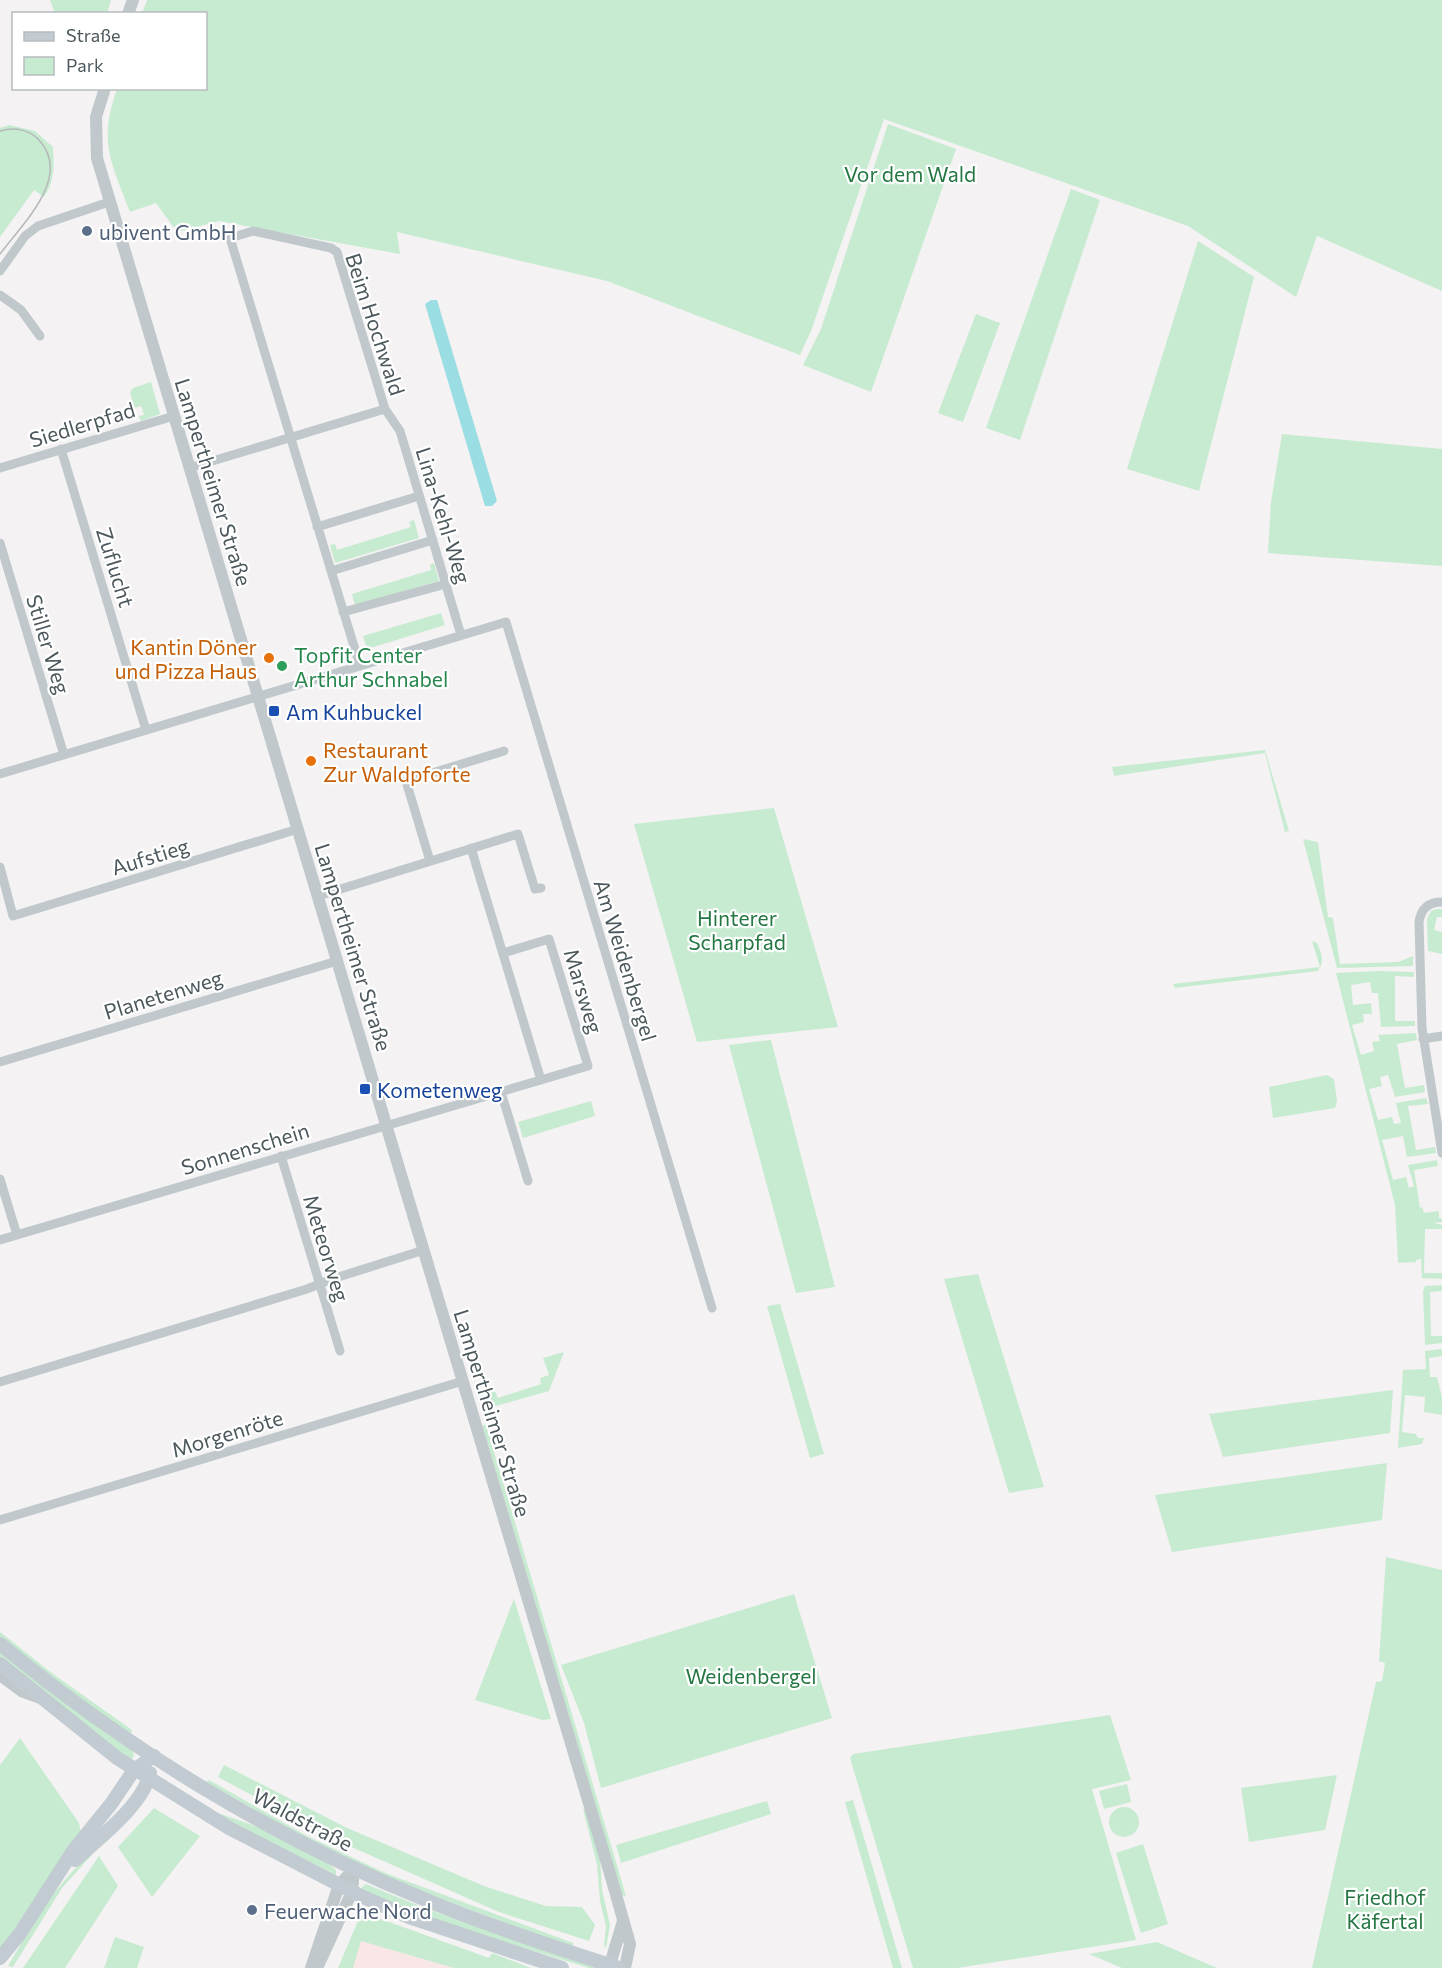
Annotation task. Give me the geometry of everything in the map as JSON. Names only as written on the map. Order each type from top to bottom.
[{"type":"main road","name":"Waldstraße","points":[[0,1644],[154,1756],[247,1814],[354,1869],[442,1907],[613,1967]]},
{"type":"main road","name":"Waldstraße","points":[[0,1664],[134,1770],[229,1828],[352,1892],[409,1917],[562,1968]]},
{"type":"main road","points":[[0,1958],[20,1935],[64,1869],[73,1851],[111,1804],[134,1770],[154,1756]]},
{"type":"main road","points":[[64,1869],[122,1816],[149,1780],[154,1756]]},
{"type":"main road","points":[[4,1968],[20,1935]]},
{"type":"street","name":"Lampertheimer Straße","points":[[104,90],[96,117],[95,135],[97,158],[109,202],[464,1381],[623,1920],[630,1944],[625,1968]]},
{"type":"street","points":[[0,271],[25,236],[38,226],[109,202]]},
{"type":"street","name":"Beim Hochwald","points":[[189,468],[289,438],[385,409],[337,252],[331,248],[253,231],[230,238],[289,438]]},
{"type":"street","points":[[0,296],[21,310],[40,336]]},
{"type":"street","name":"Lina-Kehl-Weg","points":[[385,409],[400,431],[461,635]]},
{"type":"street","name":"Siedlerpfad","points":[[0,468],[174,416]]},
{"type":"street","points":[[289,438],[360,666]]},
{"type":"street","name":"Zuflucht","points":[[61,449],[146,730]]},
{"type":"street","points":[[317,527],[419,496]]},
{"type":"street","points":[[331,572],[433,540]]},
{"type":"street","name":"Stiller Weg","points":[[0,543],[64,755]]},
{"type":"street","points":[[343,612],[446,584]]},
{"type":"street","name":"Am Weidenbergel","points":[[461,635],[506,622],[712,1308]]},
{"type":"street","points":[[0,774],[461,635]]},
{"type":"street","points":[[430,861],[406,781],[504,751]]},
{"type":"street","name":"Aufstieg","points":[[0,867],[13,916],[298,829]]},
{"type":"street","points":[[318,896],[518,834],[535,890],[541,888]]},
{"type":"street","points":[[471,848],[541,1080]]},
{"type":"street","points":[[1442,902],[1430,904],[1420,913],[1423,1038],[1442,1153]]},
{"type":"street","name":"Marsweg","points":[[503,953],[549,939],[588,1065]]},
{"type":"street","name":"Planetenweg","points":[[0,1062],[337,961]]},
{"type":"street","points":[[1423,1038],[1442,1036]]},
{"type":"street","name":"Sonnenschein","points":[[0,1240],[588,1065]]},
{"type":"street","points":[[501,1092],[528,1181]]},
{"type":"street","name":"Meteorweg","points":[[281,1156],[340,1351]]},
{"type":"street","points":[[0,1179],[17,1235]]},
{"type":"street","points":[[0,1382],[424,1250]]},
{"type":"street","name":"Morgenröte","points":[[0,1520],[464,1381]]},
{"type":"street","name":"Waldstraße","points":[[0,1677],[22,1693],[43,1700]]},
{"type":"street","points":[[311,1968],[339,1885],[354,1869]]},
{"type":"street","points":[[317,1968],[352,1892],[354,1869]]},
{"type":"street","points":[[613,1967],[623,1920]]},
{"type":"shaded area","points":[[351,1938],[454,1968],[338,1968]]},
{"type":"green space","points":[[50,0],[111,0],[108,12],[55,12]]},
{"type":"green space","points":[[147,0],[1442,0],[1442,291],[1317,236],[1296,297],[1188,226],[884,119],[811,331],[800,355],[607,281],[397,232],[400,254],[219,221],[177,232],[156,203],[130,212],[109,152],[108,124],[117,90],[207,90],[207,12],[142,12]]},
{"type":"green space","name":"Vor dem Wald","points":[[888,124],[956,149],[871,392],[803,365],[821,329]]},
{"type":"green space","points":[[9,125],[35,131],[53,147],[53,167],[52,179],[44,197],[34,190],[0,237],[0,128]]},
{"type":"green space","points":[[1071,189],[1100,200],[1020,440],[986,428]]},
{"type":"green space","points":[[1198,241],[1254,277],[1199,491],[1127,469]]},
{"type":"green space","points":[[976,314],[1000,323],[963,422],[938,413]]},
{"type":"green space","points":[[151,382],[160,414],[141,421],[139,416],[144,415],[141,406],[134,408],[130,392],[133,388]]},
{"type":"green space","points":[[1282,434],[1442,449],[1442,566],[1268,553],[1271,502]]},
{"type":"green space","points":[[414,520],[419,538],[335,563],[330,545],[335,544],[337,550],[411,527],[409,522]]},
{"type":"green space","points":[[434,563],[439,581],[355,606],[352,594],[431,570],[430,565]]},
{"type":"green space","points":[[441,613],[445,625],[367,649],[363,636]]},
{"type":"green space","points":[[1265,750],[1289,831],[1285,832],[1265,753],[1114,776],[1112,767]]},
{"type":"green space","name":"Hinterer Scharpfad","points":[[774,808],[838,1027],[697,1042],[634,824]]},
{"type":"green space","points":[[1303,839],[1318,842],[1328,917],[1333,918],[1340,964],[1398,962],[1413,956],[1413,966],[1337,968]]},
{"type":"green space","points":[[1442,909],[1442,917],[1437,917],[1434,930],[1442,932],[1442,954],[1428,951],[1427,919],[1431,911]]},
{"type":"green space","points":[[1312,941],[1317,943],[1322,957],[1320,968],[1317,971],[1175,988],[1173,984],[1320,967]]},
{"type":"green space","points":[[1414,972],[1414,977],[1395,976],[1395,1021],[1415,1021],[1415,1026],[1381,1027],[1378,993],[1372,993],[1370,982],[1351,985],[1353,1005],[1371,1003],[1372,1014],[1363,1014],[1364,1022],[1352,1025],[1361,1055],[1374,1051],[1372,1042],[1380,1041],[1378,1035],[1416,1033],[1417,1040],[1397,1044],[1405,1088],[1424,1085],[1425,1092],[1395,1097],[1388,1075],[1380,1077],[1382,1086],[1369,1089],[1378,1120],[1392,1117],[1394,1124],[1401,1123],[1396,1103],[1426,1098],[1428,1104],[1408,1106],[1416,1150],[1435,1147],[1436,1153],[1407,1157],[1403,1136],[1382,1140],[1393,1180],[1406,1177],[1409,1188],[1414,1186],[1408,1165],[1437,1160],[1438,1166],[1414,1170],[1420,1208],[1422,1207],[1424,1213],[1439,1211],[1439,1218],[1442,1219],[1442,1222],[1434,1223],[1442,1225],[1442,1229],[1425,1229],[1424,1273],[1442,1273],[1442,1279],[1422,1278],[1421,1259],[1416,1262],[1398,1263],[1395,1205],[1336,973]]},
{"type":"green space","points":[[771,1040],[835,1287],[796,1293],[729,1045]]},
{"type":"green space","points":[[1327,1075],[1334,1079],[1337,1101],[1335,1108],[1273,1118],[1269,1087]]},
{"type":"green space","points":[[591,1101],[595,1116],[523,1138],[518,1122]]},
{"type":"green space","points":[[978,1274],[1044,1487],[1009,1493],[944,1279]]},
{"type":"green space","points":[[1442,1285],[1442,1291],[1430,1292],[1431,1336],[1442,1336],[1442,1343],[1425,1345],[1423,1291],[1425,1286]]},
{"type":"green space","points":[[780,1304],[824,1454],[810,1458],[767,1306]]},
{"type":"green space","points":[[1442,1349],[1442,1356],[1429,1358],[1430,1377],[1437,1377],[1442,1397],[1442,1415],[1424,1412],[1425,1397],[1405,1395],[1402,1432],[1424,1438],[1422,1444],[1398,1448],[1403,1370],[1426,1369],[1425,1351]]},
{"type":"green space","points":[[564,1352],[549,1391],[485,1409],[481,1396],[495,1391],[498,1398],[541,1384],[540,1378],[549,1375],[543,1358]]},
{"type":"green space","points":[[1393,1390],[1390,1433],[1223,1457],[1209,1414]]},
{"type":"green space","points":[[482,1425],[486,1425],[626,1896],[622,1895]]},
{"type":"green space","points":[[1387,1463],[1382,1520],[1172,1552],[1155,1495]]},
{"type":"green space","name":"Friedhof Käfertal","points":[[1386,1557],[1442,1570],[1442,1968],[1312,1968],[1376,1682],[1382,1681],[1385,1663],[1379,1661]]},
{"type":"green space","name":"Weidenbergel","points":[[794,1594],[832,1718],[601,1788],[584,1723],[561,1665]]},
{"type":"green space","points":[[514,1599],[551,1719],[543,1720],[475,1700]]},
{"type":"green space","points":[[0,1632],[53,1674],[132,1730],[131,1734],[50,1678],[0,1637]]},
{"type":"green space","points":[[0,1651],[133,1751],[134,1756],[130,1761],[0,1658]]},
{"type":"green space","points":[[1110,1715],[1131,1780],[1092,1789],[1136,1940],[957,1968],[913,1968],[850,1758],[853,1754]]},
{"type":"green space","points":[[20,1738],[79,1823],[81,1833],[0,1951],[0,1765]]},
{"type":"green space","points":[[224,1765],[347,1828],[484,1886],[546,1906],[582,1907],[595,1925],[589,1941],[499,1912],[338,1841],[218,1777]]},
{"type":"green space","points":[[1337,1775],[1325,1830],[1249,1842],[1241,1788]]},
{"type":"green space","points":[[162,1778],[218,1813],[261,1828],[325,1860],[336,1870],[336,1875],[213,1814]]},
{"type":"green space","points":[[209,1780],[307,1836],[385,1873],[573,1943],[574,1949],[384,1877],[304,1838],[206,1782]]},
{"type":"green space","points":[[1127,1784],[1131,1802],[1104,1809],[1099,1791]]},
{"type":"green space","points":[[853,1800],[902,1968],[893,1968],[845,1802]]},
{"type":"green space","points":[[767,1801],[771,1814],[621,1863],[616,1845]]},
{"type":"green space","points":[[1124,1807],[1130,1808],[1138,1816],[1138,1828],[1130,1836],[1124,1837],[1118,1836],[1110,1828],[1109,1822],[1110,1816],[1118,1808]]},
{"type":"green space","points":[[154,1808],[200,1836],[152,1897],[118,1847]]},
{"type":"green space","points":[[583,1809],[586,1810],[600,1858],[602,1890],[610,1925],[606,1948],[604,1945],[606,1926],[600,1901],[597,1864]]},
{"type":"green space","points":[[1143,1844],[1168,1924],[1141,1933],[1116,1853]]},
{"type":"green space","points":[[97,1849],[62,1888],[13,1967],[8,1966],[58,1888]]},
{"type":"green space","points":[[99,1856],[118,1886],[65,1968],[23,1968]]},
{"type":"green space","points":[[366,1884],[454,1918],[603,1968],[589,1968],[415,1914],[363,1891],[362,1887]]},
{"type":"green space","points":[[367,1914],[489,1958],[492,1953],[531,1968],[454,1968],[361,1941],[353,1968],[338,1968],[360,1916]]},
{"type":"green space","points":[[115,1937],[144,1947],[137,1968],[104,1968]]},
{"type":"green space","points":[[1157,1942],[1217,1968],[1122,1968],[1089,1954]]},
{"type":"water","points":[[431,300],[437,300],[497,501],[492,506],[485,506],[425,304]]},
{"type":"tram line","points":[[0,131],[21,130],[35,136],[48,154],[50,169],[40,200],[0,254]]},
{"type":"place","name":"ubivent GmbH","points":[[87,231]]},
{"type":"place","name":"Kantin Döner und Pizza Haus","points":[[269,658]]},
{"type":"place","name":"Topfit Center Arthur Schnabel","points":[[282,666]]},
{"type":"place","name":"Am Kuhbuckel","points":[[274,711]]},
{"type":"place","name":"Restaurant Zur Waldpforte","points":[[311,761]]},
{"type":"place","name":"Kometenweg","points":[[365,1089]]},
{"type":"place","name":"Feuerwache Nord","points":[[252,1910]]}]
